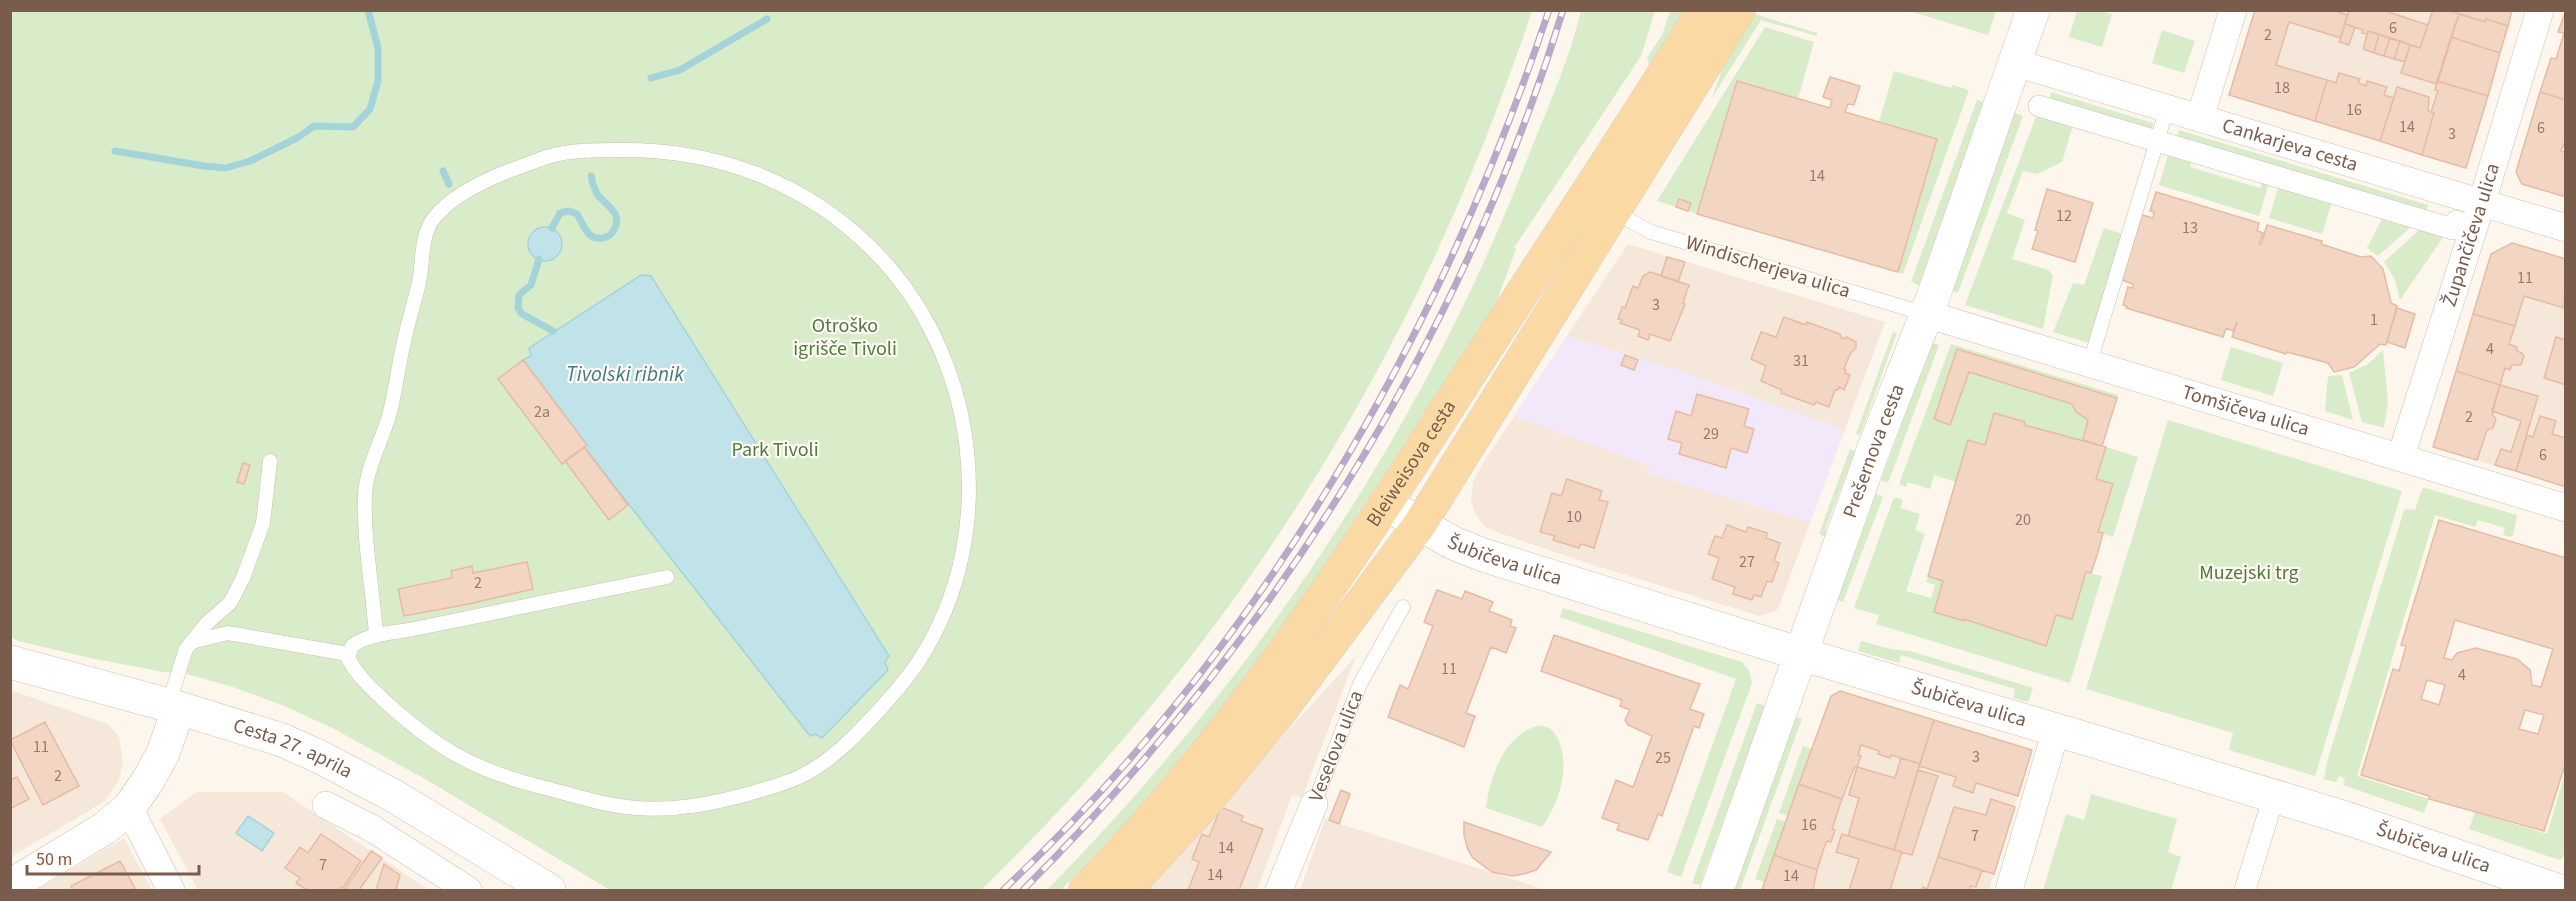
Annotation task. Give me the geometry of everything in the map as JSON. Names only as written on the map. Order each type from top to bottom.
[{"type":"main road","name":"Bleiweisova cesta","points":[[1085,891],[1154,818],[1217,742],[1316,609],[1704,10]]},
{"type":"main road","name":"Bleiweisova cesta","points":[[1125,891],[1200,809],[1272,722],[1420,524],[1739,10]]},
{"type":"main road","name":"Prešernova cesta","points":[[1717,891],[1874,448],[1926,314],[2033,10]]},
{"type":"main road","name":"Šubičeva ulica","points":[[1386,504],[1453,543],[1483,555],[1801,654],[2349,819],[2557,891]]},
{"type":"main road","name":"Cesta 27. aprila","points":[[10,662],[251,729],[318,756],[394,796],[549,891]]},
{"type":"main road","points":[[10,886],[105,828],[129,808],[150,779],[163,753],[174,707]]},
{"type":"street","points":[[2200,118],[2233,10]]},
{"type":"street","name":"Župančičeva ulica","points":[[2402,456],[2540,10]]},
{"type":"street","name":"Cankarjeva cesta","points":[[2016,63],[2200,118],[2478,214],[2565,228]]},
{"type":"street","name":"Cankarjeva cesta","points":[[2039,106],[2453,229],[2456,221],[2478,214]]},
{"type":"street","name":"Tomšičeva ulica","points":[[1926,314],[2402,456],[2565,508]]},
{"type":"street","points":[[2009,891],[2062,731]]},
{"type":"street","points":[[2245,891],[2274,796]]},
{"type":"street","name":"Veselova ulica","points":[[1279,891],[1314,804]]},
{"type":"street","name":"Cesta 27. aprila","points":[[326,805],[399,845],[468,891]]},
{"type":"street","points":[[129,808],[171,891]]},
{"type":"lane","points":[[2090,362],[2168,108]]},
{"type":"lane","points":[[376,636],[366,510],[367,479],[391,408],[410,313],[419,286],[425,235],[434,217],[469,190],[525,165],[575,151],[652,150],[712,159],[756,172],[814,204],[860,237],[908,290],[945,359],[966,430],[970,472],[963,545],[952,591],[942,617],[922,657],[903,683],[865,725],[811,771],[776,786],[720,802],[669,809],[624,807],[484,770],[452,754],[434,741],[379,695],[349,662],[348,654],[352,646],[376,636],[667,577]]},
{"type":"lane","name":"Windischerjeva ulica","points":[[1614,212],[1651,232],[1926,314]]},
{"type":"lane","points":[[174,707],[182,656],[190,642],[207,623],[230,603],[239,587],[263,523],[270,461]]},
{"type":"lane","name":"Veselova ulica","points":[[1314,804],[1360,684],[1403,607]]},
{"type":"lane","points":[[190,642],[228,633],[348,654]]},
{"type":"shaded area","points":[[2255,11],[2512,11],[2466,168],[2229,95]]},
{"type":"shaded area","points":[[2512,243],[2565,259],[2565,487],[2433,447],[2491,254]]},
{"type":"shaded area","points":[[1628,244],[1885,322],[1778,609],[1773,612],[1759,616],[1590,564],[1485,527],[1475,513],[1471,500],[1473,481],[1479,469]]},
{"type":"shaded area","points":[[1567,336],[1684,372],[1844,430],[1810,523],[1647,473],[1650,466],[1514,416]]},
{"type":"shaded area","points":[[1356,656],[1302,798],[1292,795],[1257,890],[1142,890]]},
{"type":"shaded area","points":[[10,690],[108,724],[119,737],[123,762],[119,780],[105,801],[11,857]]},
{"type":"shaded area","points":[[1840,691],[2032,750],[1989,890],[1762,890],[1831,696]]},
{"type":"shaded area","points":[[197,792],[283,792],[429,890],[198,890],[160,819]]},
{"type":"shaded area","points":[[1325,819],[1546,890],[1300,890]]},
{"type":"shaded area","points":[[124,838],[152,890],[37,890]]},
{"type":"green space","points":[[1906,10],[1996,10],[1996,11],[1988,35]]},
{"type":"green space","name":"Park Tivoli","points":[[10,11],[1532,11],[1486,137],[1434,258],[1376,374],[1311,485],[1239,591],[1161,694],[1075,794],[981,890],[610,890],[427,780],[332,728],[282,705],[233,687],[187,674],[90,658],[18,641],[11,637]]},
{"type":"green space","points":[[1581,11],[1655,11],[1641,56],[1514,248],[1516,249],[1495,306],[1304,596],[1209,725],[1151,796],[1061,890],[1047,890],[1122,810],[1193,728],[1259,642],[1322,553],[1380,461],[1433,366],[1481,268],[1555,90]]},
{"type":"green space","points":[[1670,11],[1691,11],[1674,36],[1649,65],[1647,58],[1662,35]]},
{"type":"green space","points":[[2077,11],[2100,11],[2112,14],[2102,47],[2069,37]]},
{"type":"green space","points":[[1751,13],[1817,33],[1817,36],[1761,20],[1712,98],[1730,48]]},
{"type":"green space","points":[[1765,27],[1814,42],[1798,99],[1736,81],[1697,214],[1688,211],[1690,203],[1676,207],[1657,201]]},
{"type":"green space","points":[[2162,30],[2195,41],[2184,73],[2152,63]]},
{"type":"green space","points":[[1894,71],[1951,88],[1952,85],[1969,90],[1903,274],[1898,272],[1937,139],[1879,122]]},
{"type":"green space","points":[[2051,92],[2153,123],[2152,129],[2049,99]]},
{"type":"green space","points":[[1977,100],[1992,105],[1980,114],[1919,285],[1911,282]]},
{"type":"green space","points":[[2009,111],[2023,116],[1958,293],[1950,290]]},
{"type":"green space","points":[[2038,111],[2074,122],[2062,162],[2037,174],[2023,171],[2007,213],[2025,220],[2012,259],[2048,270],[2053,275],[2043,329],[1965,305]]},
{"type":"green space","points":[[2179,130],[2428,205],[2426,212],[2177,137]]},
{"type":"green space","points":[[2169,152],[2192,159],[2190,167],[2260,188],[2263,181],[2269,183],[2259,216],[2159,185]]},
{"type":"green space","points":[[2279,185],[2332,202],[2322,234],[2269,218]]},
{"type":"green space","points":[[2383,217],[2412,226],[2378,256],[2367,248]]},
{"type":"green space","points":[[2104,228],[2122,234],[2089,343],[2053,332],[2073,283],[2084,285]]},
{"type":"green space","points":[[2420,229],[2443,237],[2400,300],[2395,280],[2384,262]]},
{"type":"green space","points":[[1893,332],[1897,333],[1860,435],[1856,434]]},
{"type":"green space","points":[[1932,343],[1939,345],[1888,483],[1881,480]]},
{"type":"green space","points":[[1951,344],[2118,395],[2117,398],[1958,349],[1934,419],[1950,424],[1969,372],[2072,404],[2076,413],[2088,420],[2083,440],[2024,425],[2025,422],[1985,445],[1956,482],[1934,475],[1930,489],[1908,482],[1906,487],[1899,484]]},
{"type":"green space","points":[[2231,347],[2283,363],[2273,396],[2221,380]]},
{"type":"green space","points":[[2383,350],[2388,402],[2384,428],[2362,422],[2349,373],[2368,364]]},
{"type":"green space","points":[[2342,375],[2353,420],[2325,411],[2328,376]]},
{"type":"green space","name":"Muzejski trg","points":[[2168,420],[2402,491],[2315,776],[2229,750],[2233,733],[2086,689]]},
{"type":"green space","points":[[2106,447],[2138,457],[2113,537],[2098,532],[2113,484],[2096,479]]},
{"type":"green space","points":[[1850,449],[1855,451],[1825,530],[1828,532],[1826,537],[1819,534]]},
{"type":"green space","points":[[2422,489],[2517,515],[2513,535],[2510,537],[2503,535],[2505,528],[2478,520],[2475,527],[2435,515],[2357,776],[2429,799],[2424,813],[2343,785],[2345,779],[2339,776],[2336,782],[2324,779],[2327,762],[2404,510],[2415,510]]},
{"type":"green space","points":[[1876,494],[1883,497],[1843,602],[1837,600]]},
{"type":"green space","points":[[1894,497],[1903,500],[1900,508],[1920,514],[1915,530],[1925,534],[1906,591],[1931,598],[1935,585],[1926,582],[1928,576],[1943,581],[1934,612],[1963,621],[1964,619],[2046,646],[2056,615],[2086,572],[2102,576],[2070,683],[1876,624],[1879,615],[1854,608]]},
{"type":"green space","points":[[1563,608],[1742,662],[1749,670],[1752,683],[1681,877],[1667,872],[1736,679],[1560,617]]},
{"type":"green space","points":[[1861,641],[1891,649],[1910,651],[2033,688],[2028,702],[2013,698],[2015,689],[1901,655],[1899,663],[1858,651]]},
{"type":"green space","points":[[1757,703],[1765,706],[1700,885],[1692,883]]},
{"type":"green space","points":[[1795,717],[1802,719],[1740,890],[1732,890]]},
{"type":"green space","points":[[1536,726],[1549,728],[1554,733],[1562,750],[1563,762],[1558,796],[1542,827],[1486,808],[1491,783],[1500,760],[1515,739]]},
{"type":"green space","points":[[1803,746],[1812,749],[1788,816],[1779,813]]},
{"type":"green space","points":[[2565,773],[2566,848],[2562,859],[2559,860],[2469,829],[2475,812],[2547,834]]},
{"type":"green space","points":[[2091,794],[2177,819],[2168,852],[2181,857],[2171,890],[2043,890],[2066,814],[2084,820]]},
{"type":"green space","points":[[1777,819],[1786,822],[1765,882],[1755,879]]},
{"type":"water","points":[[545,227],[557,232],[562,244],[557,256],[545,261],[533,256],[528,244],[533,232]]},
{"type":"water","name":"Tivolski ribnik","points":[[641,275],[651,276],[889,656],[885,662],[888,670],[822,738],[815,734],[810,736],[584,447],[587,445],[523,360],[531,356],[529,348]]},
{"type":"water","points":[[248,816],[274,833],[262,851],[236,833]]},
{"type":"building","points":[[2255,10],[2333,10],[2347,15],[2341,38],[2289,22],[2276,65],[2327,80],[2315,121],[2229,95]]},
{"type":"building","points":[[2349,10],[2382,10],[2428,25],[2420,48],[2368,31],[2367,34],[2362,33],[2363,30],[2345,24]]},
{"type":"building","points":[[2433,10],[2452,10],[2459,14],[2437,84],[2401,73],[2410,45],[2420,48]]},
{"type":"building","points":[[2512,10],[2508,26],[2486,19],[2485,22],[2451,11]]},
{"type":"building","points":[[2566,10],[2566,100],[2540,92],[2551,58],[2556,59],[2564,33],[2558,32]]},
{"type":"building","points":[[2459,14],[2508,26],[2500,53],[2451,37]]},
{"type":"building","points":[[2345,24],[2355,27],[2349,45],[2339,42]]},
{"type":"building","points":[[2368,31],[2379,34],[2374,53],[2363,49]]},
{"type":"building","points":[[2379,34],[2390,38],[2384,56],[2374,53]]},
{"type":"building","points":[[2451,37],[2500,53],[2488,96],[2437,81]]},
{"type":"building","points":[[2390,38],[2400,41],[2394,59],[2384,56]]},
{"type":"building","points":[[2400,41],[2410,45],[2405,62],[2394,59]]},
{"type":"building","points":[[2339,73],[2360,79],[2358,83],[2366,86],[2367,81],[2387,87],[2384,95],[2394,98],[2380,141],[2315,121],[2327,80],[2336,83]]},
{"type":"building","points":[[1830,77],[1860,86],[1854,105],[1848,104],[1845,112],[1937,139],[1898,272],[1697,214],[1737,81],[1830,108],[1832,100],[1823,97]]},
{"type":"building","points":[[2437,81],[2488,96],[2466,168],[2422,155],[2434,113],[2431,112],[2438,91],[2435,90]]},
{"type":"building","points":[[2397,87],[2429,97],[2428,111],[2434,113],[2422,155],[2380,141]]},
{"type":"building","points":[[2540,92],[2566,100],[2566,139],[2561,151],[2566,153],[2566,197],[2522,184],[2516,172]]},
{"type":"building","points":[[2047,189],[2093,203],[2075,262],[2032,249]]},
{"type":"building","points":[[2156,192],[2259,223],[2257,231],[2263,233],[2259,244],[2261,245],[2267,225],[2322,241],[2321,244],[2361,257],[2371,256],[2383,269],[2391,303],[2397,306],[2386,345],[2380,344],[2354,367],[2334,372],[2328,363],[2287,352],[2286,354],[2232,337],[2237,322],[2233,331],[2226,328],[2223,337],[2126,308],[2127,306],[2123,305],[2128,287],[2132,288],[2133,284],[2122,280],[2142,215],[2153,218],[2154,212],[2150,211]]},
{"type":"building","points":[[1679,199],[1691,203],[1688,211],[1676,207]]},
{"type":"building","points":[[2512,243],[2566,259],[2564,308],[2524,296],[2515,326],[2473,314],[2491,254]]},
{"type":"building","points":[[1667,257],[1685,262],[1678,282],[1661,276]]},
{"type":"building","points":[[1650,272],[1689,285],[1683,303],[1685,304],[1670,341],[1650,334],[1648,340],[1638,336],[1640,330],[1620,323],[1622,320],[1618,319],[1622,307],[1625,308],[1633,286],[1638,288],[1643,276]]},
{"type":"building","points":[[2397,308],[2415,314],[2405,348],[2387,342]]},
{"type":"building","points":[[2473,314],[2515,326],[2509,344],[2517,347],[2517,351],[2524,356],[2521,365],[2512,365],[2510,370],[2505,368],[2500,385],[2456,371]]},
{"type":"building","points":[[1784,317],[1806,325],[1807,322],[1840,334],[1842,339],[1847,337],[1856,342],[1856,348],[1850,354],[1844,369],[1845,373],[1850,375],[1844,390],[1839,387],[1835,390],[1829,407],[1816,402],[1814,405],[1781,393],[1782,390],[1761,381],[1766,366],[1751,359],[1761,332],[1776,337]]},
{"type":"building","points":[[2556,337],[2566,340],[2566,385],[2544,378]]},
{"type":"building","points":[[1957,349],[2117,398],[2102,446],[2083,440],[2088,420],[2076,412],[2072,404],[1969,372],[1950,425],[1934,419]]},
{"type":"building","points":[[1625,355],[1638,360],[1634,370],[1621,365]]},
{"type":"building","points":[[523,360],[587,445],[562,464],[498,379]]},
{"type":"building","points":[[2456,371],[2500,385],[2492,414],[2496,419],[2493,428],[2487,430],[2477,460],[2433,447]]},
{"type":"building","points":[[2500,385],[2538,396],[2516,471],[2495,465],[2501,449],[2511,452],[2521,421],[2492,411]]},
{"type":"building","points":[[1697,394],[1749,409],[1744,426],[1754,429],[1747,453],[1731,448],[1726,468],[1679,454],[1682,443],[1668,439],[1676,411],[1691,416]]},
{"type":"building","points":[[1994,413],[2025,422],[2024,425],[2106,447],[2096,479],[2113,484],[2098,532],[2103,533],[2098,552],[2091,573],[2086,572],[2072,619],[2056,615],[2046,646],[1964,619],[1964,621],[1934,612],[1943,581],[1928,576],[1968,440],[1985,445]]},
{"type":"building","points":[[2540,416],[2556,421],[2552,434],[2566,438],[2566,487],[2516,471],[2527,435],[2533,437]]},
{"type":"building","points":[[584,447],[628,505],[609,520],[565,461]]},
{"type":"building","points":[[243,463],[250,465],[244,484],[237,482]]},
{"type":"building","points":[[1567,479],[1602,491],[1599,500],[1608,502],[1594,548],[1581,544],[1579,548],[1553,540],[1555,536],[1540,532],[1552,493],[1561,496]]},
{"type":"building","points":[[2439,520],[2566,558],[2566,762],[2544,831],[2429,799],[2429,796],[2361,775],[2393,669],[2399,671],[2406,646],[2401,645]],"holes":[[[2455,620],[2553,649],[2541,687],[2532,685],[2530,670],[2517,659],[2476,648],[2457,653],[2452,660],[2444,658]],[[2427,680],[2445,685],[2439,705],[2421,699]],[[2525,710],[2544,715],[2538,734],[2519,729]]]},
{"type":"building","points":[[1727,525],[1746,532],[1748,527],[1767,533],[1766,538],[1780,543],[1774,561],[1779,563],[1772,582],[1767,581],[1761,597],[1754,595],[1752,600],[1733,594],[1735,587],[1712,579],[1719,558],[1708,554],[1715,536],[1722,538]]},
{"type":"building","points":[[527,562],[533,589],[404,616],[398,589],[452,578],[451,571],[472,566],[473,573]]},
{"type":"building","points":[[1437,590],[1462,599],[1465,591],[1493,602],[1489,611],[1512,620],[1510,626],[1516,628],[1506,653],[1491,647],[1466,713],[1475,716],[1464,747],[1388,717],[1400,685],[1408,689],[1433,626],[1424,622]]},
{"type":"building","points":[[1554,635],[1700,684],[1690,709],[1704,714],[1699,728],[1694,726],[1662,816],[1658,814],[1648,840],[1617,830],[1619,824],[1602,818],[1616,780],[1633,787],[1652,736],[1628,725],[1625,720],[1630,710],[1620,706],[1622,700],[1541,671]]},
{"type":"building","points":[[1840,691],[1934,720],[1920,764],[1891,755],[1890,758],[1878,754],[1879,751],[1861,745],[1858,755],[1861,756],[1842,799],[1799,784],[1831,696]]},
{"type":"building","points":[[1934,720],[2032,750],[2018,796],[1976,783],[1973,793],[1953,786],[1956,777],[1919,766]]},
{"type":"building","points":[[45,722],[79,786],[43,805],[10,740]]},
{"type":"building","points":[[1901,758],[1920,764],[1894,850],[1848,836],[1859,798],[1849,795],[1857,767],[1895,778]]},
{"type":"building","points":[[1918,770],[1938,776],[1912,855],[1894,850]]},
{"type":"building","points":[[17,777],[29,799],[10,809],[10,780]]},
{"type":"building","points":[[1799,784],[1842,799],[1832,829],[1835,830],[1831,842],[1827,841],[1817,870],[1774,855]]},
{"type":"building","points":[[1341,790],[1350,794],[1339,824],[1329,820]]},
{"type":"building","points":[[1991,799],[2015,807],[1994,874],[1938,857],[1954,807],[1986,815]]},
{"type":"building","points":[[1221,807],[1243,816],[1241,821],[1263,829],[1239,890],[1188,890],[1199,862],[1192,859],[1202,834],[1209,837]]},
{"type":"building","points":[[1464,822],[1551,852],[1536,870],[1512,876],[1492,872],[1473,858],[1468,850],[1464,835]]},
{"type":"building","points":[[321,834],[361,861],[343,888],[338,890],[307,890],[296,883],[300,878],[285,868],[300,847],[308,853]]},
{"type":"building","points":[[1842,834],[1902,852],[1890,890],[1849,890],[1859,859],[1836,852]]},
{"type":"building","points":[[371,851],[382,858],[359,890],[344,890]]},
{"type":"building","points":[[1774,855],[1817,870],[1813,890],[1762,890]]},
{"type":"building","points":[[1938,857],[1982,870],[1976,887],[1971,886],[1969,890],[1922,890],[1923,887],[1927,889]]},
{"type":"building","points":[[120,861],[136,890],[73,890],[71,886]]},
{"type":"building","points":[[384,864],[400,875],[396,890],[376,890]]},
{"type":"waterway","points":[[115,151],[226,168],[250,161],[297,138],[314,126],[353,127],[370,109],[378,81],[378,48],[368,10]]},
{"type":"waterway","points":[[651,78],[680,70],[767,19]]},
{"type":"waterway","points":[[443,171],[449,184]]},
{"type":"waterway","points":[[552,228],[560,213],[569,211],[577,214],[586,231],[593,237],[605,238],[610,235],[617,219],[597,194],[591,176]]},
{"type":"waterway","points":[[539,259],[531,285],[519,295],[518,308],[522,314],[553,331]]},
{"type":"railway","points":[[1003,890],[1095,797],[1180,698],[1259,594],[1330,484],[1395,371],[1453,253],[1504,133],[1549,10]]},
{"type":"railway","points":[[1023,890],[1113,795],[1197,696],[1275,592],[1347,483],[1412,371],[1470,254],[1520,134],[1563,10]]},
{"type":"park label","name":"Otroško igrišče Tivoli","points":[[845,338]]}]
